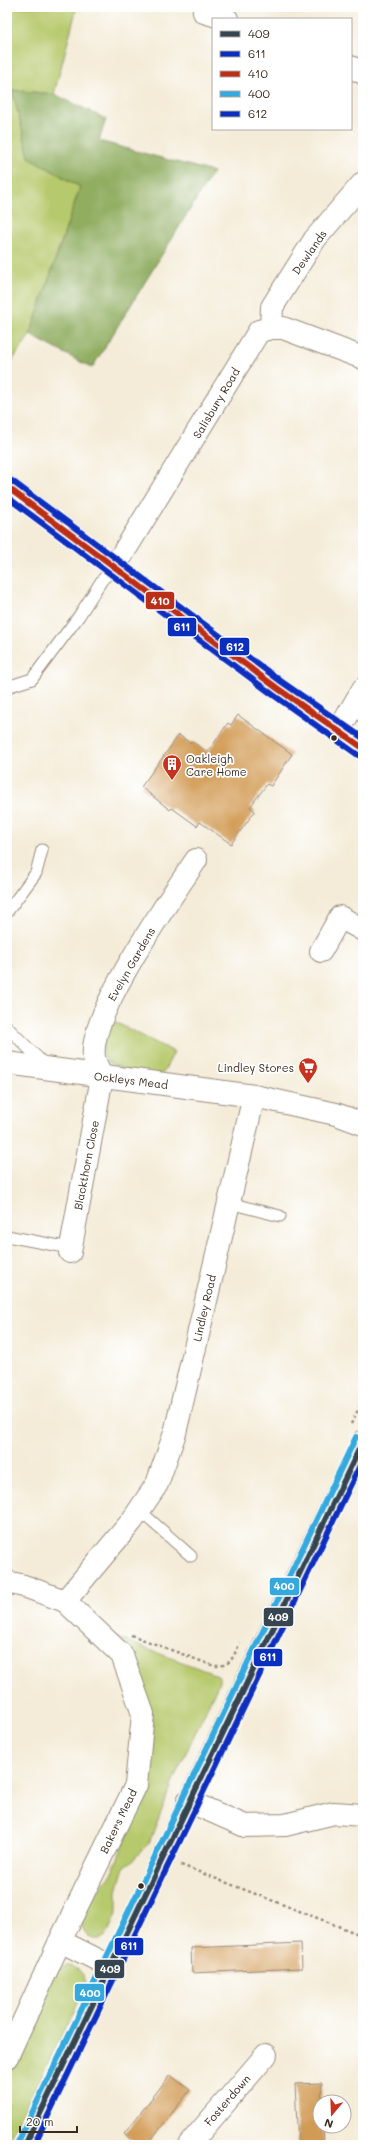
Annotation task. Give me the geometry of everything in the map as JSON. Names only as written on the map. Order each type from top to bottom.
[{"type":"main road","points":[[7,487],[277,688],[363,748]]},
{"type":"main road","points":[[25,2145],[112,1968],[355,1436]]},
{"type":"street","points":[[204,12],[224,18]]},
{"type":"street","points":[[352,68],[363,73]]},
{"type":"street","name":"Dewlands","points":[[271,328],[272,307],[315,239],[363,183]]},
{"type":"street","points":[[271,328],[283,328],[363,358]]},
{"type":"street","name":"Salisbury Road","points":[[114,568],[259,331],[271,328]]},
{"type":"street","points":[[339,730],[363,689]]},
{"type":"street","name":"Evelyn Gardens","points":[[102,1077],[94,1057],[99,1025],[102,1018],[112,996],[150,930],[196,860]]},
{"type":"street","points":[[321,951],[340,917],[363,930]]},
{"type":"street","name":"Ockleys Mead","points":[[7,1063],[102,1077],[254,1096]]},
{"type":"street","name":"Blackthorn Close","points":[[70,1250],[102,1077]]},
{"type":"street","points":[[254,1096],[336,1114],[363,1124]]},
{"type":"street","name":"Lindley Road","points":[[65,1601],[139,1510],[157,1484],[175,1433],[254,1096]]},
{"type":"street","points":[[7,1582],[24,1586],[65,1601]]},
{"type":"street","name":"Bakers Mead","points":[[7,2057],[60,1941],[136,1785],[143,1714],[122,1655],[65,1601]]},
{"type":"street","points":[[188,1801],[245,1826],[285,1825],[334,1812],[363,1815]]},
{"type":"street","points":[[60,1941],[112,1968]]},
{"type":"street","name":"Fosterdown","points":[[189,2145],[266,2055]]},
{"type":"lane","points":[[7,687],[32,679],[79,616],[102,580],[114,568]]},
{"type":"lane","points":[[7,912],[36,873],[42,850]]},
{"type":"lane","points":[[7,1026],[47,1068]]},
{"type":"lane","points":[[229,1203],[280,1216]]},
{"type":"lane","points":[[7,1236],[70,1250]]},
{"type":"lane","points":[[139,1510],[191,1556]]},
{"type":"path","points":[[355,1436],[363,1400]]},
{"type":"path","points":[[97,1631],[132,1635],[214,1666],[225,1666],[229,1663],[243,1638]]},
{"type":"path","points":[[162,1857],[361,1935],[363,2050]]},
{"type":"green space","points":[[7,7],[77,7],[54,94],[12,90],[29,157],[80,187],[30,335],[7,368]]},
{"type":"green space","points":[[12,90],[54,94],[106,119],[99,141],[213,172],[92,368],[30,335],[80,187],[29,157]]},
{"type":"green space","points":[[109,1019],[174,1052],[162,1075],[119,1068],[106,1059],[103,1049]]},
{"type":"green space","points":[[118,1638],[214,1674],[219,1677],[219,1682],[176,1774],[149,1843],[123,1870],[117,1891],[117,1912],[110,1928],[106,1936],[100,1939],[93,1939],[87,1935],[82,1927],[89,1898],[110,1877],[149,1784],[148,1766],[154,1742],[151,1713]]},
{"type":"green space","points":[[68,1965],[81,1972],[87,1986],[7,2143],[7,2074],[54,1973]]},
{"type":"building","name":"Oakleigh Care Home","points":[[238,715],[292,754],[271,786],[267,784],[250,807],[255,811],[231,844],[200,822],[197,826],[172,808],[170,810],[141,787],[179,735],[190,743],[191,741],[208,752],[228,723],[231,725]]},
{"type":"building","points":[[301,1943],[302,1968],[192,1973],[191,1948]]},
{"type":"building","points":[[170,2075],[190,2090],[147,2145],[138,2145],[124,2134]]},
{"type":"building","points":[[322,2083],[321,2094],[312,2094],[312,2134],[323,2134],[324,2145],[298,2145],[295,2084]]},
{"type":"transit line","name":"612","points":[[12,481],[282,682],[363,738]]},
{"type":"transit line","name":"410","points":[[7,487],[277,688],[363,748]]},
{"type":"transit line","name":"611","points":[[7,497],[272,694],[358,755]]},
{"type":"transit line","name":"400","points":[[18,2142],[356,1437]]},
{"type":"transit line","name":"409","points":[[25,2145],[363,1441]]},
{"type":"transit line","name":"611","points":[[34,2145],[363,1459]]},
{"type":"place","name":"Oakleigh Care Home","points":[[172,781]]},
{"type":"place","name":"Lindley Stores","points":[[308,1084]]}]
